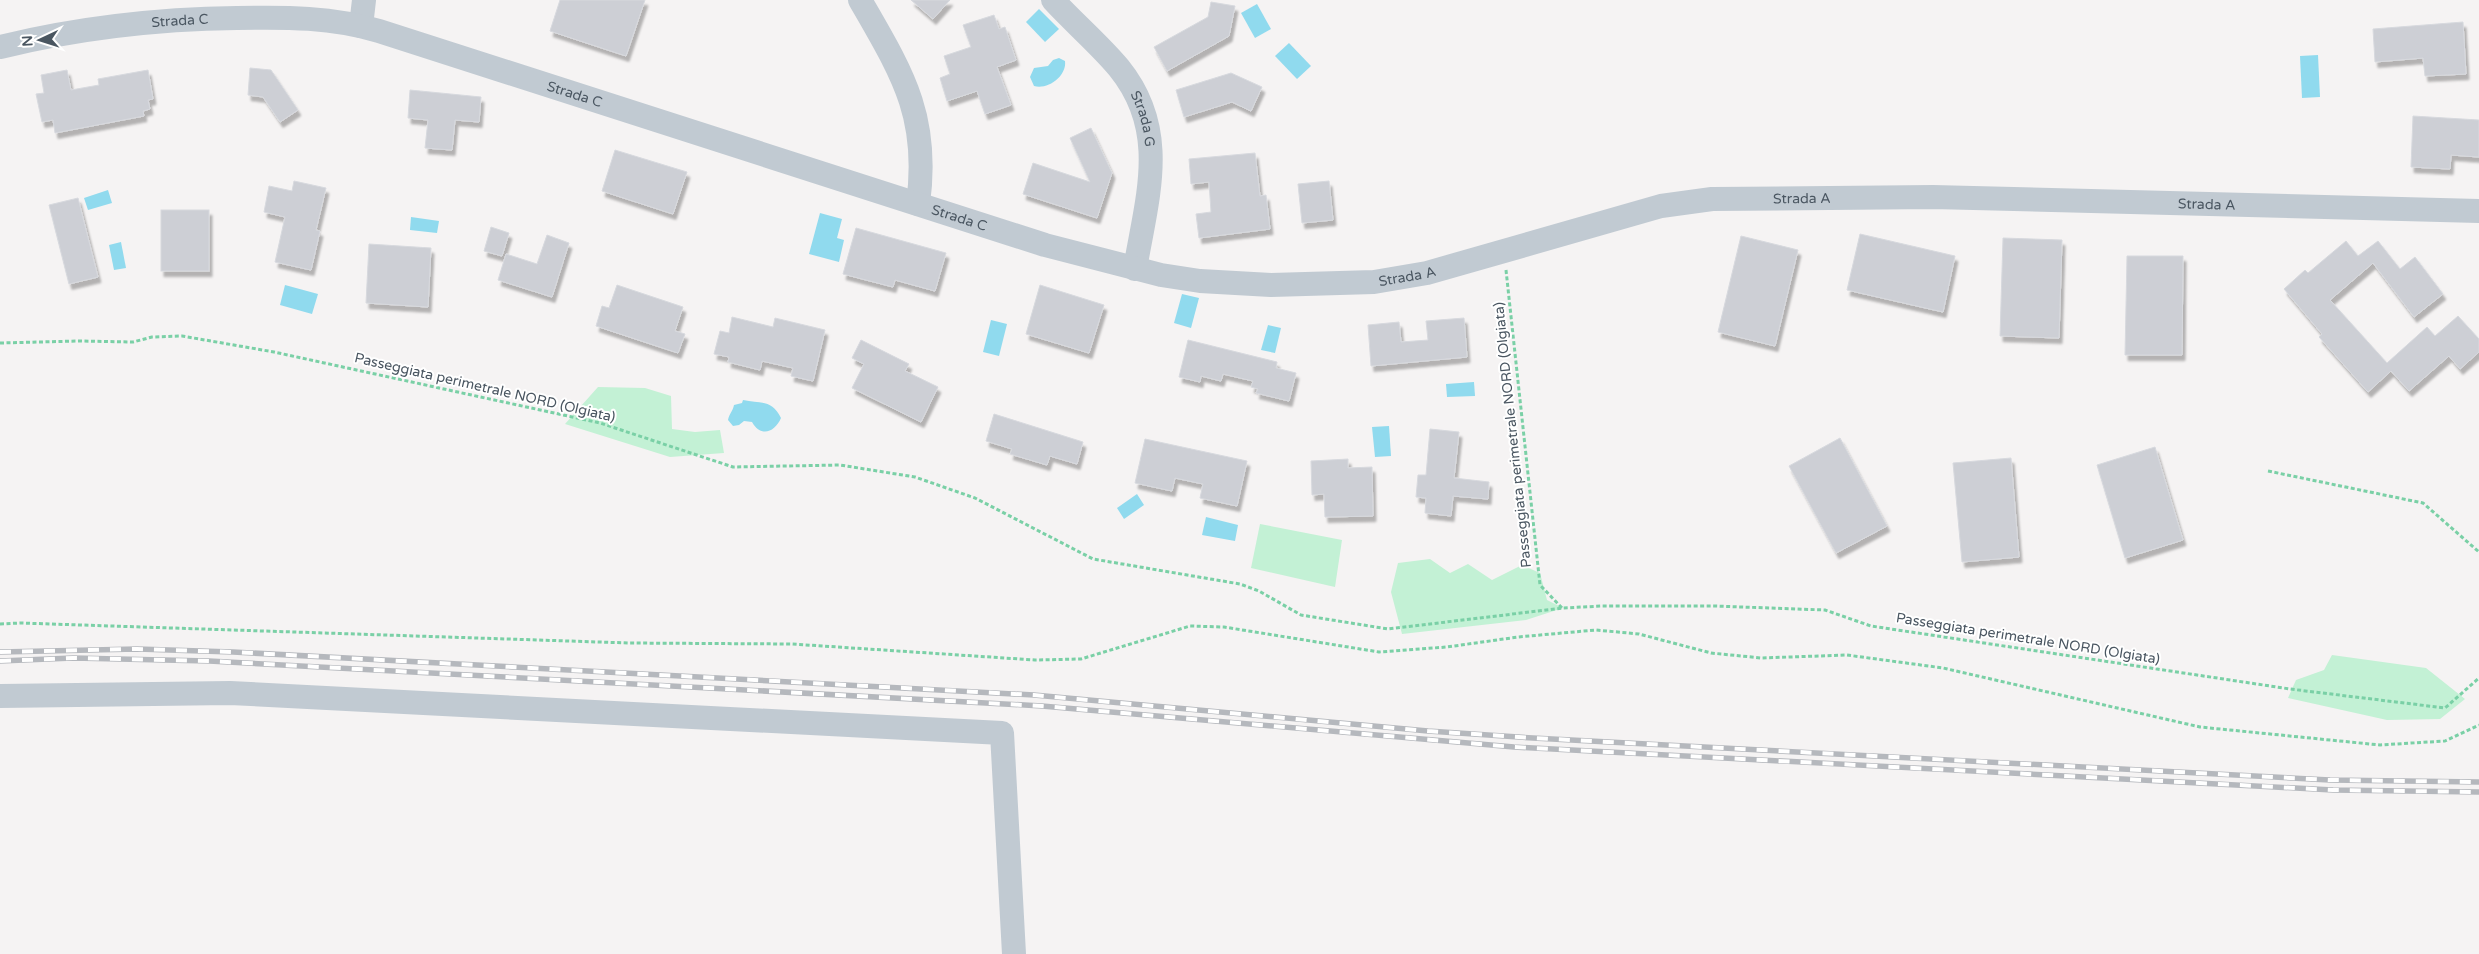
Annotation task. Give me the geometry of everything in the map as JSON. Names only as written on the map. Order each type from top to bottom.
[{"type":"street","points":[[361,26],[364,0]]},
{"type":"street","points":[[860,0],[898,66],[911,100],[920,138],[922,159],[918,204]]},
{"type":"street","name":"Strada G","points":[[1053,0],[1118,67],[1135,92],[1147,120],[1151,146],[1150,174],[1135,269]]},
{"type":"street","name":"Strada C","points":[[0,47],[56,34],[131,24],[202,18],[314,18],[361,26],[1045,245],[1135,269]]},
{"type":"street","name":"Strada A","points":[[1135,269],[1173,277],[1216,282],[1271,285],[1357,283],[1418,275],[1661,206],[1731,198],[1933,197],[2479,211]]},
{"type":"street","points":[[0,696],[230,693],[1002,733],[1014,954]]},
{"type":"path","name":"Passeggiata perimetrale NORD (Olgiata)","points":[[1504,251],[1540,585],[1563,608]]},
{"type":"path","name":"Passeggiata perimetrale NORD (Olgiata)","points":[[0,343],[133,342],[152,337],[182,336],[274,352],[529,406],[600,423],[733,467],[840,465],[915,477],[975,498],[1093,558],[1240,584],[1259,591],[1301,615],[1388,628],[1563,608],[1602,606],[1714,606],[1825,610],[1871,626],[2290,689],[2445,708],[2479,678]]},
{"type":"path","points":[[2268,471],[2423,503],[2479,552]]},
{"type":"path","points":[[0,624],[20,623],[629,643],[792,644],[1035,660],[1081,660],[1190,626],[1224,627],[1379,652],[1447,647],[1518,637],[1596,630],[1639,634],[1711,653],[1761,658],[1847,655],[1943,668],[2200,726],[2380,745],[2445,741],[2479,725]]},
{"type":"green space","points":[[598,387],[645,388],[671,396],[672,429],[695,432],[720,430],[724,453],[670,457],[565,424]]},
{"type":"green space","points":[[1260,524],[1342,540],[1335,587],[1251,568]]},
{"type":"green space","points":[[1430,559],[1450,573],[1468,564],[1492,580],[1522,565],[1540,573],[1547,600],[1563,608],[1526,620],[1402,634],[1391,592],[1398,563]]},
{"type":"green space","points":[[2332,655],[2426,668],[2465,699],[2440,719],[2387,720],[2288,698],[2296,680],[2324,670]]},
{"type":"water","points":[[1257,4],[1271,29],[1255,38],[1241,13]]},
{"type":"water","points":[[1039,9],[1059,29],[1045,42],[1026,22]]},
{"type":"water","points":[[1289,43],[1311,66],[1297,79],[1275,56]]},
{"type":"water","points":[[2318,55],[2320,97],[2302,98],[2300,56]]},
{"type":"water","points":[[1059,58],[1065,61],[1065,67],[1060,77],[1045,86],[1034,86],[1030,77],[1034,68],[1048,66],[1053,60]]},
{"type":"water","points":[[108,190],[112,203],[88,210],[84,198]]},
{"type":"water","points":[[820,213],[842,219],[837,238],[844,240],[839,262],[809,254]]},
{"type":"water","points":[[411,217],[439,221],[437,233],[410,230]]},
{"type":"water","points":[[121,242],[126,268],[114,270],[109,245]]},
{"type":"water","points":[[285,285],[318,294],[312,314],[280,305]]},
{"type":"water","points":[[1182,294],[1199,298],[1191,328],[1174,323]]},
{"type":"water","points":[[991,320],[1007,324],[999,356],[983,352]]},
{"type":"water","points":[[1268,325],[1281,328],[1275,353],[1261,350]]},
{"type":"water","points":[[1474,382],[1475,396],[1447,397],[1446,384]]},
{"type":"water","points":[[743,400],[770,405],[778,412],[781,418],[772,430],[768,431],[759,430],[752,422],[744,421],[739,425],[733,426],[728,420],[729,416],[734,405],[742,403]]},
{"type":"water","points":[[1389,426],[1391,456],[1375,457],[1372,427]]},
{"type":"water","points":[[1137,494],[1144,505],[1124,519],[1117,508]]},
{"type":"water","points":[[1206,517],[1238,525],[1235,541],[1202,535]]},
{"type":"building","points":[[560,0],[645,0],[626,56],[550,31]]},
{"type":"building","points":[[911,0],[950,0],[933,19]]},
{"type":"building","points":[[1211,2],[1235,6],[1229,36],[1167,71],[1154,47],[1208,17]]},
{"type":"building","points":[[994,15],[999,29],[1005,27],[1016,60],[997,67],[1011,105],[985,114],[977,91],[947,101],[940,78],[950,74],[944,56],[971,47],[963,25]]},
{"type":"building","points":[[2463,22],[2466,74],[2425,76],[2423,58],[2375,62],[2373,29]]},
{"type":"building","points":[[250,68],[271,70],[298,110],[280,122],[263,97],[248,95]]},
{"type":"building","points":[[67,70],[71,90],[99,85],[98,79],[148,70],[153,99],[148,100],[150,109],[143,111],[144,116],[55,133],[53,120],[42,122],[36,94],[44,93],[41,75]]},
{"type":"building","points":[[1231,73],[1262,87],[1251,111],[1232,102],[1184,117],[1176,90]]},
{"type":"building","points":[[410,90],[481,97],[479,122],[455,120],[452,150],[425,148],[428,120],[408,118]]},
{"type":"building","points":[[2413,116],[2479,120],[2479,157],[2451,155],[2450,169],[2411,167]]},
{"type":"building","points":[[1091,128],[1112,173],[1097,218],[1023,194],[1033,163],[1090,182],[1070,138]]},
{"type":"building","points":[[615,150],[687,172],[673,214],[602,191]]},
{"type":"building","points":[[1255,153],[1260,196],[1266,195],[1270,229],[1199,238],[1196,214],[1211,212],[1209,182],[1191,184],[1189,159]]},
{"type":"building","points":[[294,181],[326,188],[316,230],[320,231],[311,270],[275,262],[285,217],[264,212],[269,186],[292,191]]},
{"type":"building","points":[[1329,181],[1333,220],[1302,223],[1298,184]]},
{"type":"building","points":[[78,198],[98,277],[69,284],[49,205]]},
{"type":"building","points":[[161,210],[209,210],[209,271],[161,271]]},
{"type":"building","points":[[491,227],[509,233],[502,256],[484,251]]},
{"type":"building","points":[[856,228],[946,253],[935,291],[895,280],[893,287],[843,274]]},
{"type":"building","points":[[1860,234],[1955,256],[1943,312],[1847,290]]},
{"type":"building","points":[[547,235],[569,243],[552,297],[498,280],[506,254],[537,264]]},
{"type":"building","points":[[1741,236],[1798,250],[1775,346],[1718,332]]},
{"type":"building","points":[[2003,238],[2062,240],[2059,338],[2000,336]]},
{"type":"building","points":[[2346,241],[2358,256],[2378,241],[2400,269],[2415,257],[2443,294],[2414,317],[2373,263],[2330,300],[2387,363],[2427,327],[2435,336],[2458,316],[2479,339],[2479,352],[2460,369],[2449,356],[2409,391],[2391,371],[2368,392],[2319,337],[2322,334],[2284,289],[2305,270],[2308,273]]},
{"type":"building","points":[[369,244],[431,248],[428,307],[366,303]]},
{"type":"building","points":[[2127,256],[2183,256],[2182,355],[2125,355]]},
{"type":"building","points":[[617,285],[683,307],[675,331],[685,334],[678,353],[596,326],[602,306],[609,308]]},
{"type":"building","points":[[1040,285],[1104,305],[1089,353],[1026,334]]},
{"type":"building","points":[[732,317],[773,327],[775,318],[825,330],[813,381],[791,376],[793,368],[762,361],[760,370],[728,362],[729,357],[714,354],[720,331],[729,333]]},
{"type":"building","points":[[1464,318],[1467,357],[1371,366],[1368,325],[1399,322],[1401,342],[1428,340],[1426,321]]},
{"type":"building","points":[[861,340],[909,364],[905,371],[938,387],[921,422],[852,388],[864,364],[852,358]]},
{"type":"building","points":[[1188,340],[1277,362],[1276,368],[1296,373],[1289,401],[1256,393],[1258,389],[1251,387],[1253,381],[1223,374],[1221,381],[1201,376],[1200,382],[1179,377]]},
{"type":"building","points":[[994,414],[1083,442],[1077,464],[1050,456],[1047,465],[1010,454],[1012,449],[986,441]]},
{"type":"building","points":[[1430,429],[1459,432],[1454,478],[1489,482],[1488,499],[1453,496],[1451,516],[1425,513],[1426,498],[1416,497],[1418,475],[1426,475]]},
{"type":"building","points":[[1840,438],[1887,526],[1836,553],[1789,466]]},
{"type":"building","points":[[1145,439],[1247,461],[1237,506],[1200,498],[1203,484],[1175,478],[1172,491],[1135,483]]},
{"type":"building","points":[[2155,447],[2183,540],[2125,558],[2097,465]]},
{"type":"building","points":[[2011,458],[2019,557],[1962,562],[1953,463]]},
{"type":"building","points":[[1348,459],[1348,468],[1372,467],[1373,516],[1325,517],[1324,494],[1312,495],[1311,461]]},
{"type":"railway","points":[[0,652],[137,649],[233,652],[1034,695],[1428,731],[1533,738],[2330,780],[2479,782]]},
{"type":"railway","points":[[0,661],[73,658],[209,661],[1042,706],[1514,747],[2333,790],[2479,792]]}]
